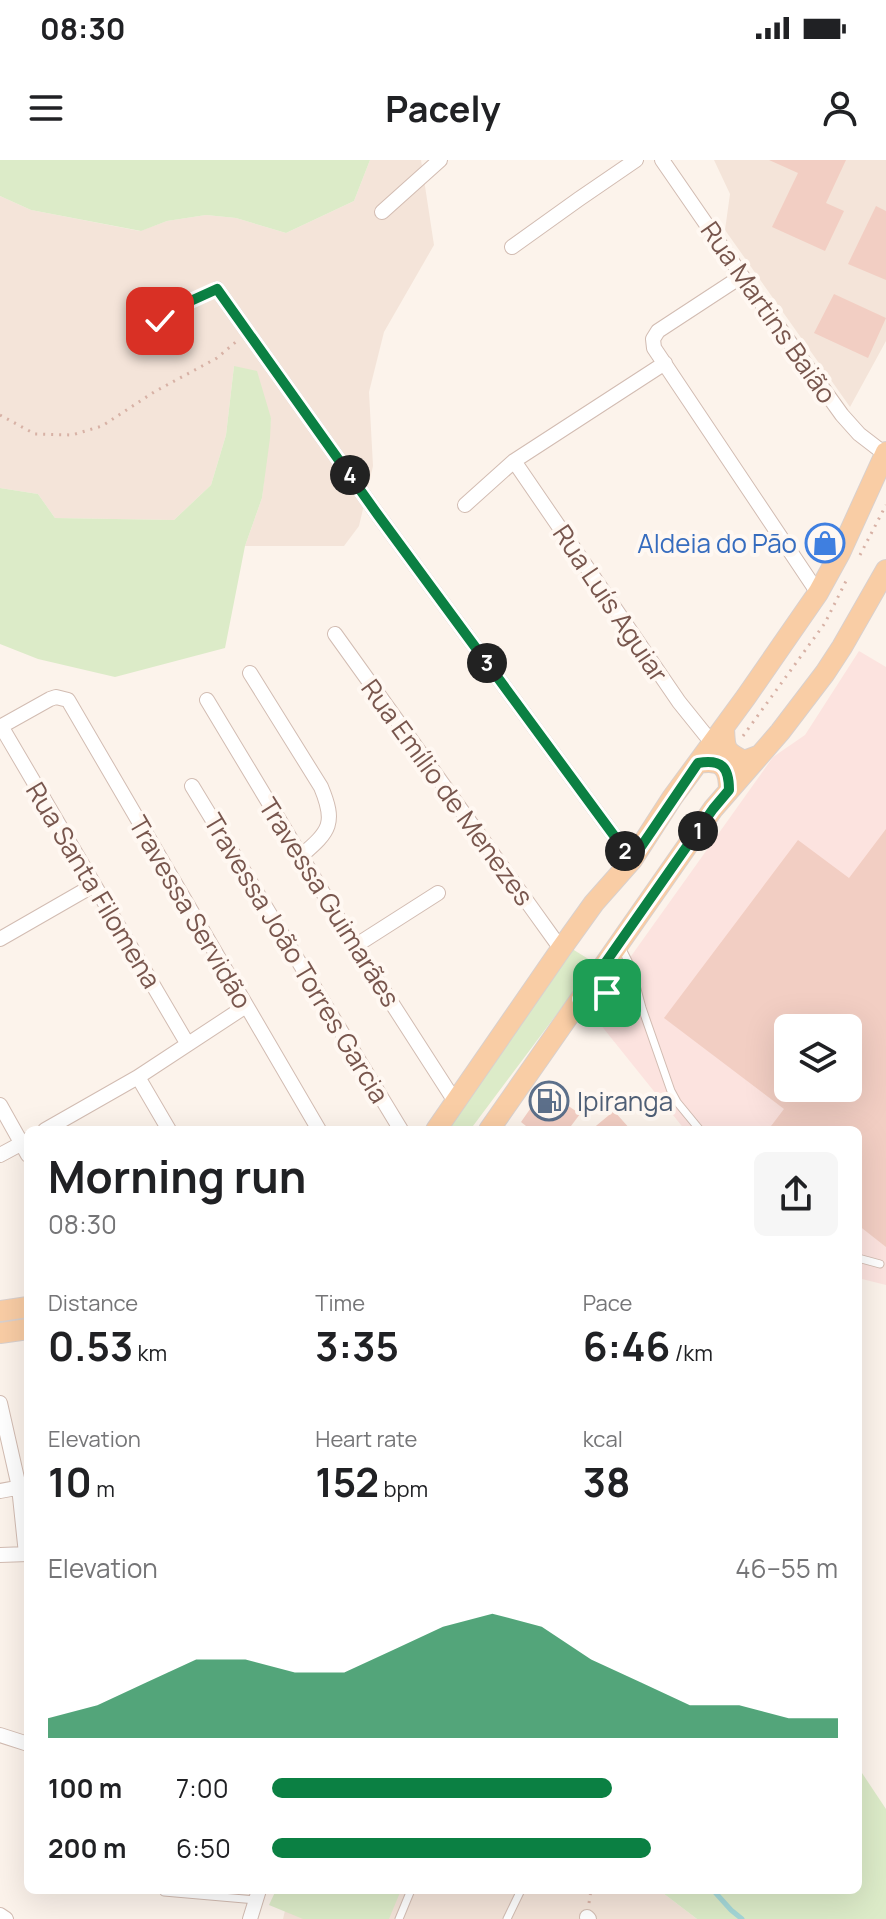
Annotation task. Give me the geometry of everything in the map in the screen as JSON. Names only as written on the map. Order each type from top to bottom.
[{"type":"main road","points":[[439,1126],[594,903],[632,860],[818,593],[886,453]]},
{"type":"main road","points":[[492,1126],[713,809],[825,673],[886,570]]},
{"type":"main road","points":[[718,736],[730,754],[744,761],[760,755]]},
{"type":"main road","points":[[698,763],[712,760],[722,765],[729,777],[729,790]]},
{"type":"main road","points":[[0,1311],[24,1308]]},
{"type":"main road","points":[[0,1333],[24,1330]]},
{"type":"street","points":[[382,212],[440,160]]},
{"type":"street","points":[[512,247],[636,160]]},
{"type":"street","name":"Rua Martins Baião","points":[[662,160],[842,415],[859,434],[886,453]]},
{"type":"street","points":[[742,276],[658,331],[653,339],[654,348],[818,593]]},
{"type":"street","points":[[217,289],[378,515],[632,860]]},
{"type":"street","points":[[465,505],[514,461],[665,363]]},
{"type":"street","name":"Rua Luís Aguiar","points":[[514,461],[679,702],[718,736]]},
{"type":"street","name":"Rua Emílio de Menezes","points":[[335,634],[561,949]]},
{"type":"street","points":[[250,673],[321,787],[329,806],[330,820],[326,832],[302,855]]},
{"type":"street","name":"Travessa Servidão","points":[[0,726],[50,699],[61,697],[68,700],[317,1126]]},
{"type":"street","name":"Travessa Guimarães","points":[[207,700],[355,946],[456,1103]]},
{"type":"street","name":"Rua Santa Filomena","points":[[0,726],[187,1043]]},
{"type":"street","name":"Travessa João Torres Garcia","points":[[192,786],[399,1126]]},
{"type":"street","points":[[0,939],[94,885]]},
{"type":"street","points":[[355,946],[438,893]]},
{"type":"street","points":[[52,1126],[138,1077],[246,1006]]},
{"type":"street","points":[[138,1077],[167,1126]]},
{"type":"street","points":[[0,1105],[24,1143]]},
{"type":"street","points":[[0,1155],[24,1147]]},
{"type":"street","points":[[0,1403],[23,1487],[0,1491]]},
{"type":"street","points":[[0,1555],[24,1554]]},
{"type":"street","points":[[0,1735],[24,1743]]},
{"type":"street","points":[[250,1919],[258,1895]]},
{"type":"street","points":[[0,1915],[6,1919]]},
{"type":"lane","points":[[619,944],[631,967],[671,1091],[697,1126]]},
{"type":"lane","points":[[580,999],[598,991],[630,998],[642,1008]]},
{"type":"lane","points":[[862,1259],[880,1264]]},
{"type":"lane","points":[[227,1894],[258,1895]]},
{"type":"lane","points":[[399,1919],[409,1894]]},
{"type":"lane","points":[[507,1919],[519,1894]]},
{"type":"path","points":[[140,328],[160,321],[184,304],[217,289]]},
{"type":"path","points":[[0,415],[35,434],[72,435],[102,426],[154,392],[217,358],[247,332]]},
{"type":"shaded area","points":[[370,160],[421,160],[434,245],[384,332],[369,392],[373,466],[359,526],[344,546],[245,546],[262,498],[271,418],[234,366],[226,435],[211,485],[174,520],[55,518],[38,494],[0,488],[0,196],[31,210],[140,231],[167,221],[206,215],[236,218],[286,233],[354,201]]},
{"type":"shaded area","points":[[714,160],[886,160],[886,341],[850,407],[725,230],[730,194]]},
{"type":"shaded area","points":[[859,651],[886,667],[886,1285],[862,1279],[862,1126],[682,1126],[592,1014],[773,757],[805,735]]},
{"type":"shaded area","points":[[289,1894],[664,1894],[697,1919],[283,1919]]},
{"type":"green space","points":[[0,160],[370,160],[354,201],[286,233],[236,218],[206,215],[167,221],[141,231],[31,210],[0,196]]},
{"type":"green space","points":[[234,366],[257,371],[271,418],[262,498],[245,546],[225,648],[115,677],[38,659],[0,644],[0,488],[38,494],[55,518],[174,520],[211,485],[226,435]]},
{"type":"green space","points":[[569,947],[595,963],[473,1126],[445,1126]]},
{"type":"green space","points":[[862,1773],[886,1809],[886,1919],[697,1919],[664,1894],[862,1894]]},
{"type":"green space","points":[[274,1894],[399,1894],[389,1919],[303,1919],[269,1905]]},
{"type":"building","points":[[769,160],[846,160],[826,203],[844,211],[825,251],[772,227],[798,173]]},
{"type":"building","points":[[876,206],[886,211],[886,280],[848,264]]},
{"type":"building","points":[[834,294],[886,318],[868,358],[814,333]]},
{"type":"building","points":[[886,829],[886,1247],[862,1228],[862,1126],[771,1126],[784,1109],[775,1102],[862,1102],[862,1014],[774,1014],[774,1101],[664,1018],[798,840],[849,878]]},
{"type":"building","name":"Ipiranga","points":[[544,1089],[580,1114],[571,1126],[526,1126],[521,1122]]},
{"type":"building","name":"Ipiranga","points":[[614,1111],[627,1126],[596,1126]]},
{"type":"waterway","points":[[717,1894],[742,1919]]},
{"type":"place","name":"Aldeia do Pão","points":[[825,543]]},
{"type":"place","name":"Ipiranga","points":[[549,1101]]},
{"type":"route","points":[[160,321],[184,304],[217,289],[378,515],[632,860],[698,763],[712,760],[722,765],[729,777],[729,790],[580,999],[598,991],[607,993]]}]
